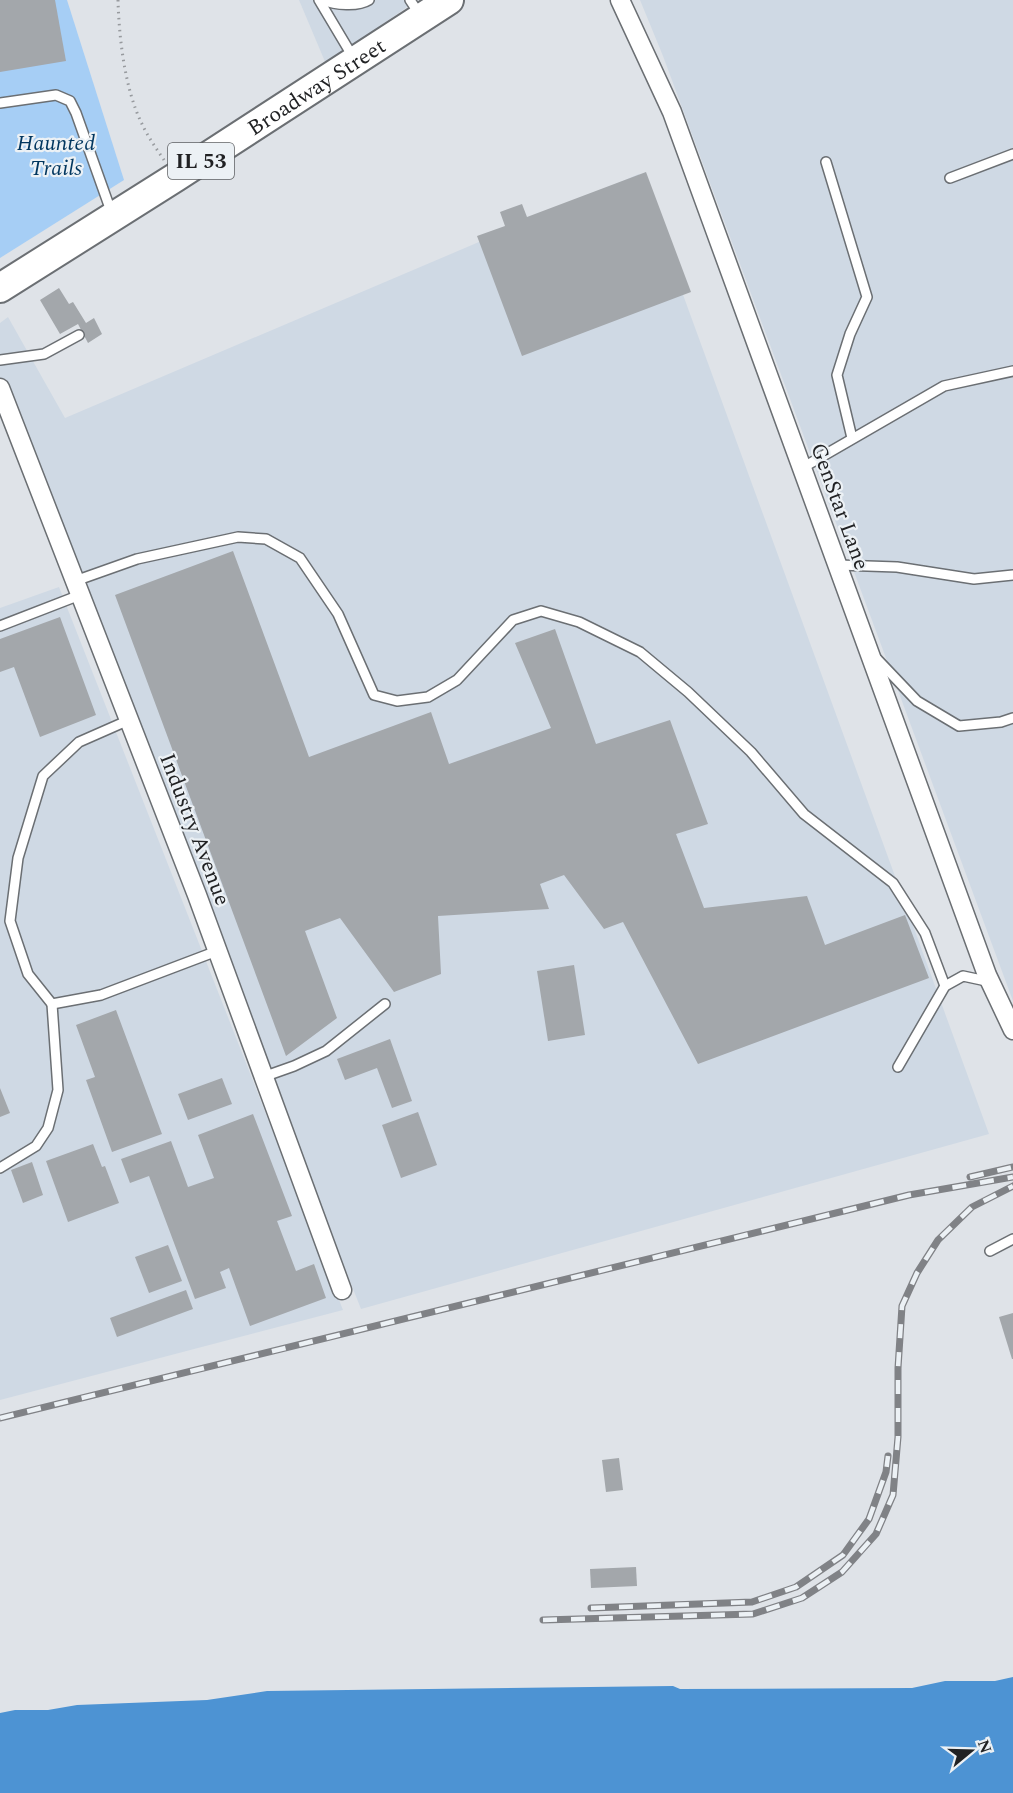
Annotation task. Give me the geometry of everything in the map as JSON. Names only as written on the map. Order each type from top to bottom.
[{"type":"main road","name":"Broadway Street","points":[[0,288],[355,61],[416,9],[449,0]]},
{"type":"street","name":"GenStar Lane","points":[[620,0],[672,112],[991,982],[1013,1030]]},
{"type":"street","name":"Industry Avenue","points":[[0,388],[217,951],[342,1290]]},
{"type":"lane","points":[[321,0],[332,3],[363,4],[369,0]]},
{"type":"lane","points":[[321,0],[355,61]]},
{"type":"lane","points":[[0,103],[56,95],[70,101],[113,217]]},
{"type":"lane","points":[[950,178],[1013,154]]},
{"type":"lane","points":[[826,162],[867,297],[850,334],[837,375],[852,438]]},
{"type":"lane","points":[[0,360],[44,354],[79,335]]},
{"type":"lane","points":[[802,468],[944,386],[1013,371]]},
{"type":"lane","points":[[0,626],[148,557],[238,537],[266,538],[300,558],[338,614],[374,695],[397,701],[428,697],[457,680],[513,620],[541,611],[579,622],[640,652],[688,692],[752,752],[804,814],[893,883],[925,933],[945,986]]},
{"type":"lane","points":[[838,565],[897,567],[974,579],[1013,575]]},
{"type":"lane","points":[[869,651],[917,701],[959,726],[1001,722],[1013,718]]},
{"type":"lane","points":[[0,1168],[36,1146],[48,1128],[58,1090],[52,1004],[28,974],[10,921],[18,858],[43,776],[79,742],[129,720]]},
{"type":"lane","points":[[52,1004],[101,995],[217,951]]},
{"type":"lane","points":[[898,1067],[945,986],[963,976],[991,982]]},
{"type":"lane","points":[[263,1077],[326,1051],[385,1004]]},
{"type":"lane","points":[[990,1251],[1013,1239]]},
{"type":"path","points":[[118,0],[125,60],[132,94],[141,122],[165,161]]},
{"type":"shaded area","points":[[299,0],[417,0],[326,64]]},
{"type":"shaded area","points":[[640,0],[1013,0],[1013,1001],[663,56]]},
{"type":"shaded area","points":[[639,174],[989,1134],[361,1309],[0,395],[0,323],[8,317],[65,418]]},
{"type":"shaded area","points":[[59,587],[343,1310],[0,1400],[0,608]]},
{"type":"shaded area","points":[[1013,1677],[1013,1793],[0,1793],[0,1713],[15,1710],[207,1700],[267,1691],[673,1686],[680,1689],[912,1688],[945,1681],[995,1681]]},
{"type":"green space","name":"Haunted Trails","points":[[0,0],[67,0],[124,180],[0,258]]},
{"type":"building","points":[[0,0],[55,0],[66,61],[0,72]]},
{"type":"building","points":[[646,172],[691,292],[522,356],[477,236],[505,226],[500,212],[522,204],[527,217]]},
{"type":"building","points":[[59,288],[69,304],[73,302],[86,323],[94,318],[102,334],[88,343],[78,324],[60,334],[40,300]]},
{"type":"building","points":[[233,551],[309,757],[431,712],[449,764],[551,728],[515,643],[555,629],[596,744],[670,720],[708,824],[676,834],[704,908],[807,896],[825,945],[905,915],[929,978],[698,1064],[623,922],[604,929],[564,875],[540,884],[549,909],[438,916],[441,974],[394,992],[340,918],[305,931],[337,1018],[286,1056],[115,595]]},
{"type":"building","points":[[60,617],[96,715],[40,737],[14,667],[0,672],[0,639]]},
{"type":"building","points":[[574,965],[585,1035],[548,1041],[537,971]]},
{"type":"building","points":[[116,1010],[162,1134],[112,1152],[86,1080],[95,1077],[76,1025]]},
{"type":"building","points":[[390,1039],[412,1101],[392,1108],[377,1068],[345,1080],[337,1059]]},
{"type":"building","points":[[222,1078],[232,1104],[188,1120],[178,1094]]},
{"type":"building","points":[[0,1088],[10,1113],[0,1117]]},
{"type":"building","points":[[418,1112],[437,1165],[401,1178],[382,1125]]},
{"type":"building","points":[[253,1114],[292,1216],[277,1221],[296,1271],[314,1264],[326,1298],[250,1326],[229,1268],[220,1272],[226,1288],[195,1299],[149,1176],[130,1183],[121,1159],[171,1141],[188,1187],[214,1178],[198,1135]]},
{"type":"building","points":[[93,1144],[102,1167],[105,1166],[119,1203],[68,1222],[46,1161]]},
{"type":"building","points":[[32,1162],[43,1195],[23,1203],[11,1170]]},
{"type":"building","points":[[168,1245],[182,1281],[149,1293],[135,1257]]},
{"type":"building","points":[[186,1290],[193,1309],[117,1337],[110,1318]]},
{"type":"building","points":[[1013,1313],[1013,1359],[1012,1359],[999,1317]]},
{"type":"building","points":[[619,1458],[623,1490],[606,1492],[602,1460]]},
{"type":"building","points":[[636,1567],[637,1586],[591,1588],[590,1569]]},
{"type":"railway","points":[[970,1177],[1013,1167]]},
{"type":"railway","points":[[0,1418],[909,1195],[1013,1177]]},
{"type":"railway","points":[[543,1620],[753,1614],[802,1598],[842,1572],[876,1534],[893,1495],[898,1437],[898,1368],[902,1306],[917,1273],[938,1240],[972,1207],[1013,1186]]},
{"type":"railway","points":[[591,1608],[752,1602],[796,1587],[843,1555],[869,1519],[886,1472],[888,1456]]}]
